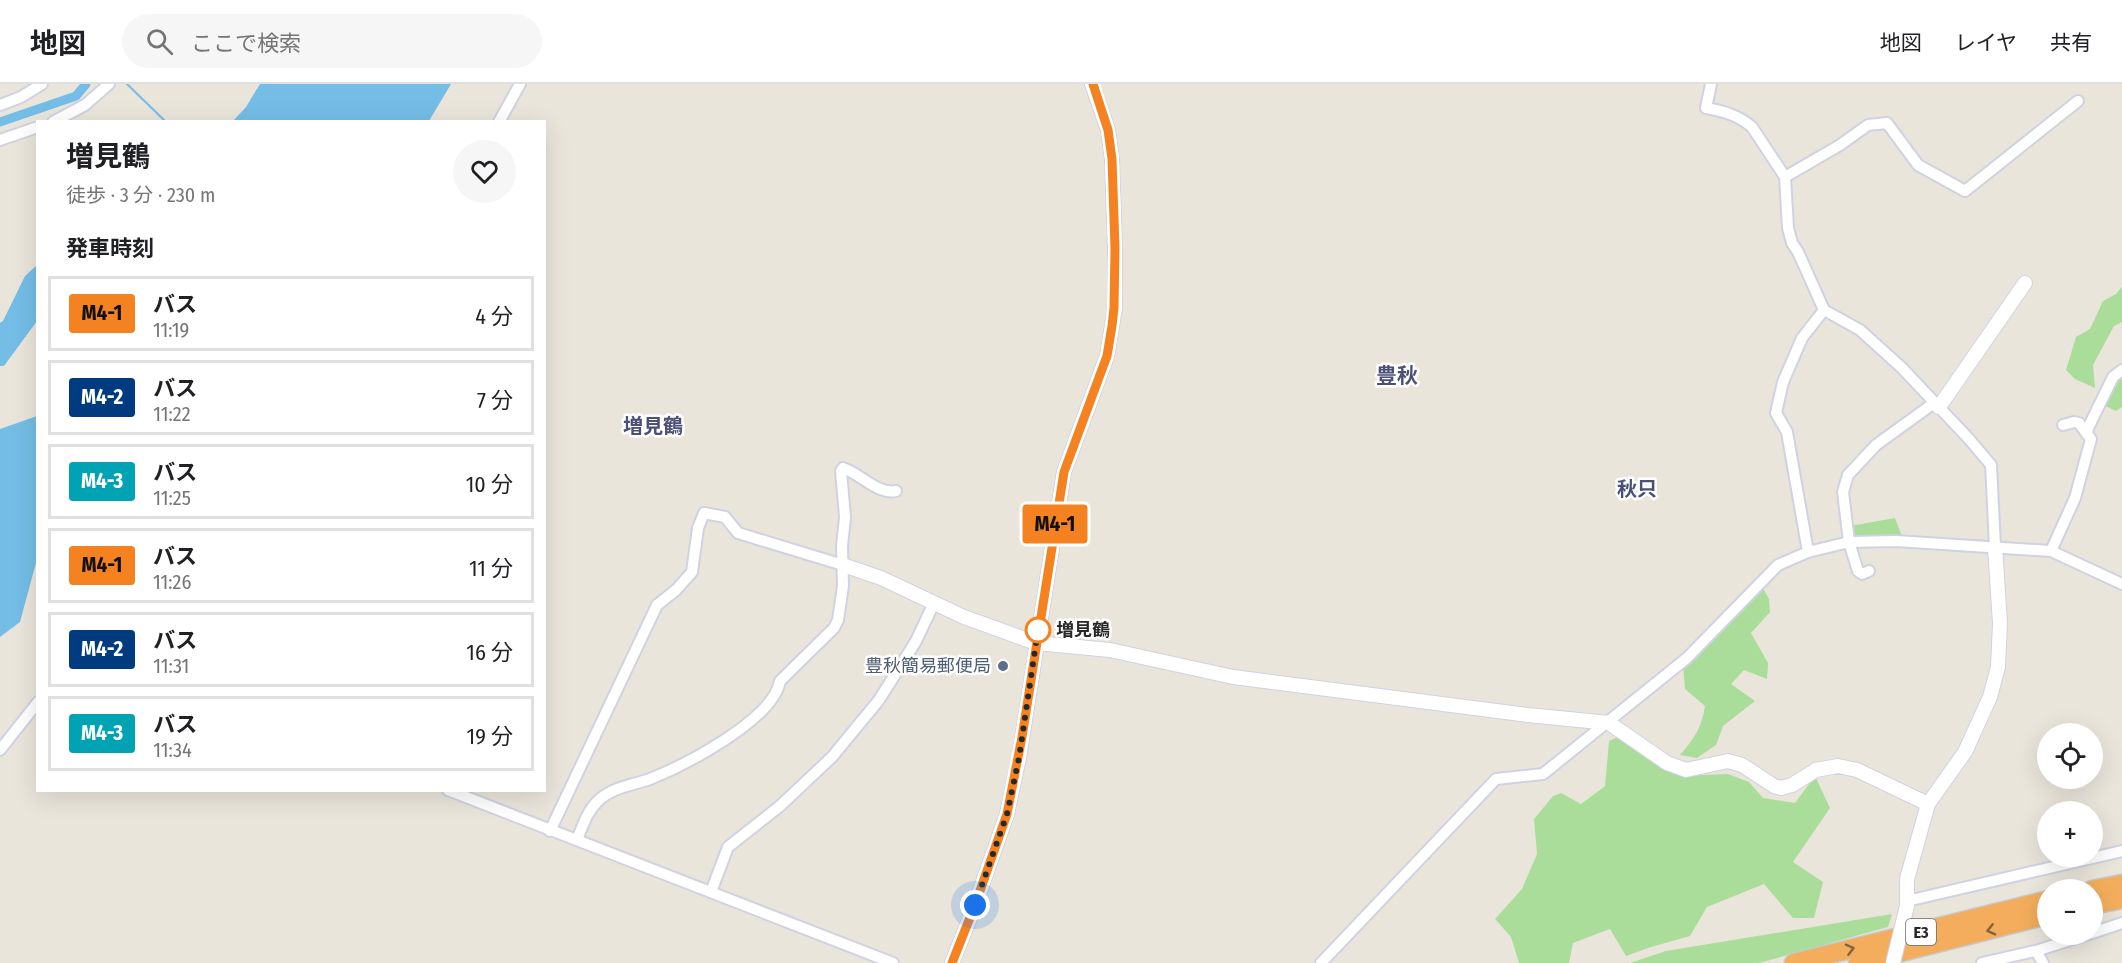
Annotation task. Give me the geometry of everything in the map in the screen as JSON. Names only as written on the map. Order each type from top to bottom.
[{"type":"highway","points":[[2103,888],[2122,884]]},
{"type":"highway","points":[[2103,903],[2122,899]]},
{"type":"highway","name":"E3","points":[[1794,963],[2037,903]]},
{"type":"highway","name":"E3","points":[[1858,963],[2037,918]]},
{"type":"street","points":[[0,105],[21,97],[42,84]]},
{"type":"street","points":[[57,120],[85,105],[110,84]]},
{"type":"street","points":[[500,120],[520,84]]},
{"type":"street","points":[[956,961],[1007,814],[1019,758],[1064,472],[1107,356],[1114,308],[1115,237],[1112,159],[1108,130],[1092,84]]},
{"type":"street","points":[[1711,84],[1706,108],[1726,112],[1752,126],[1785,177],[1785,214],[1790,236],[1824,310],[1860,330],[1937,405],[1991,465],[2000,622],[1998,667],[1990,697],[1969,743],[1928,804],[1906,879],[1907,904],[1893,963]]},
{"type":"street","points":[[1785,177],[1840,146],[1868,125],[1887,123],[1918,165],[1965,191],[2078,101]]},
{"type":"street","points":[[0,140],[36,128]]},
{"type":"street","points":[[1869,572],[1858,571],[1849,542],[1843,492],[1848,475],[1876,445],[1937,405],[2025,283]]},
{"type":"street","points":[[1808,552],[1786,432],[1776,413],[1783,382],[1802,338],[1824,310]]},
{"type":"street","points":[[2087,434],[2114,376],[2122,370]]},
{"type":"street","points":[[2051,551],[2076,498],[2091,439],[2079,423],[2063,425]]},
{"type":"street","points":[[577,840],[588,811],[600,798],[612,791],[652,778],[711,750],[749,723],[779,690],[780,681],[834,628],[842,604],[842,546],[845,517],[841,471],[843,468],[882,490],[897,491]]},
{"type":"street","points":[[550,831],[657,605],[676,590],[692,572],[698,528],[704,513],[725,518],[738,533],[881,578],[964,617],[1036,643],[1110,650],[1233,677],[1528,715],[1609,723],[1667,763],[1686,770],[1728,760],[1742,765],[1774,786],[1781,788],[1792,785],[1816,770],[1838,766],[1857,770],[1928,804]]},
{"type":"street","points":[[1322,963],[1496,779],[1544,774],[1688,658],[1778,565],[1808,552],[1849,542],[1995,547],[2051,551],[2122,584]]},
{"type":"street","points":[[711,892],[728,847],[780,806],[832,757],[879,700],[897,675],[934,603]]},
{"type":"street","points":[[0,750],[36,705]]},
{"type":"street","points":[[453,792],[893,963]]},
{"type":"street","points":[[1907,904],[2122,851]]},
{"type":"street","points":[[2103,930],[2122,923]]},
{"type":"street","points":[[1982,963],[2055,945]]},
{"type":"street","points":[[2036,951],[2043,963]]},
{"type":"green space","points":[[2122,287],[2122,322],[2114,326],[2093,365],[2095,388],[2075,379],[2066,370],[2076,337],[2090,329],[2103,301],[2116,294]]},
{"type":"green space","points":[[2122,375],[2122,407],[2116,411],[2103,405],[2118,377]]},
{"type":"green space","points":[[1895,518],[1902,536],[1851,537],[1850,526]]},
{"type":"green space","points":[[1763,588],[1769,599],[1770,612],[1751,633],[1768,663],[1767,679],[1744,670],[1731,684],[1755,701],[1723,726],[1716,745],[1697,758],[1680,755],[1697,732],[1705,706],[1685,689],[1683,666]]},
{"type":"green space","points":[[1620,736],[1681,776],[1728,774],[1749,782],[1763,798],[1795,803],[1815,776],[1830,808],[1793,862],[1823,882],[1814,918],[1793,918],[1764,884],[1707,907],[1690,936],[1626,956],[1610,929],[1573,943],[1569,963],[1519,963],[1511,937],[1495,919],[1522,889],[1537,854],[1534,819],[1553,796],[1561,793],[1581,804],[1605,786],[1609,741]]},
{"type":"green space","points":[[1892,914],[1888,927],[1759,963],[1630,963],[1666,951]]},
{"type":"water","points":[[260,84],[451,84],[430,120],[234,120],[246,107]]},
{"type":"water","points":[[36,266],[36,322],[4,366],[0,366],[0,323],[25,276]]},
{"type":"water","points":[[36,416],[36,563],[20,622],[0,637],[0,429]]},
{"type":"waterway","points":[[0,122],[76,96],[86,84]]},
{"type":"waterway","points":[[127,84],[164,120]]},
{"type":"bus line","name":"M4-1","points":[[952,963],[1007,814],[1019,758],[1064,472],[1107,356],[1112,326],[1115,248],[1112,159],[1108,130],[1093,84]]},
{"type":"place","name":"増見鶴","points":[[1038,630]]},
{"type":"place","name":"豊秋簡易郵便局","points":[[1003,666]]},
{"type":"district","name":"豊秋","points":[[1397,376]]},
{"type":"district","name":"増見鶴","points":[[653,426]]},
{"type":"district","name":"秋只","points":[[1637,489]]},
{"type":"route","points":[[975,905],[1007,814],[1019,758],[1039,623],[1038,630]]}]
